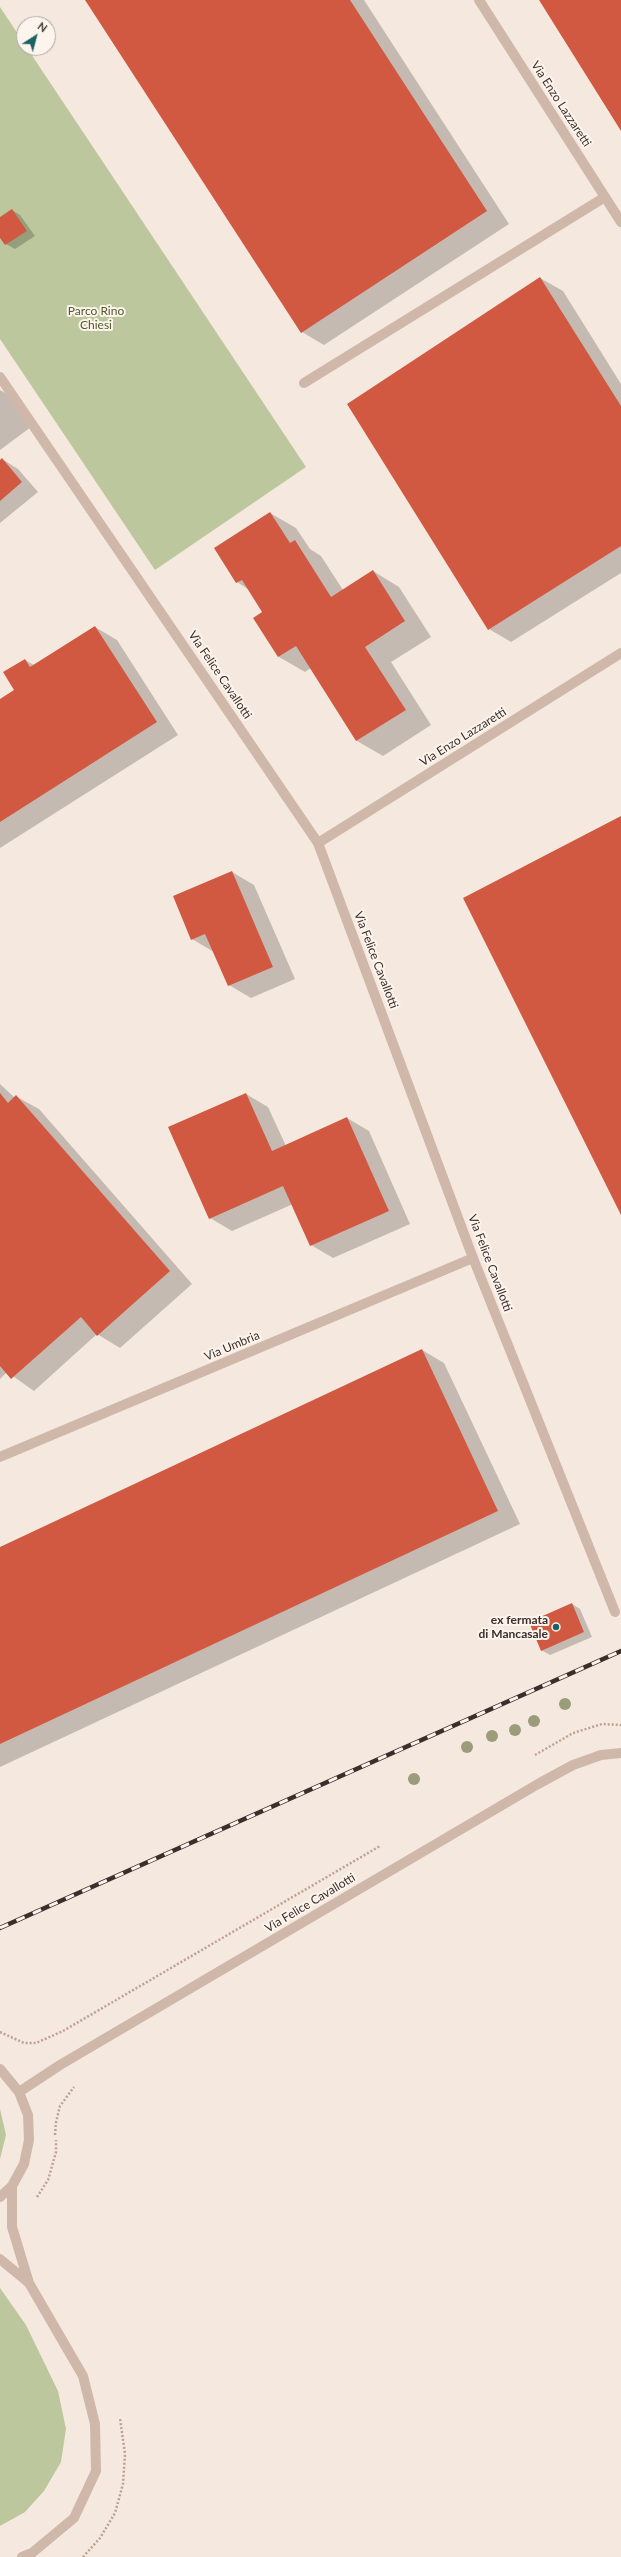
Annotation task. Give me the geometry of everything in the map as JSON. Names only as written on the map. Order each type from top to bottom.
[{"type":"street","name":"Via Enzo Lazzaretti","points":[[479,0],[621,222]]},
{"type":"street","points":[[304,383],[605,197]]},
{"type":"street","name":"Via Felice Cavallotti","points":[[0,377],[318,843],[474,1258],[615,1612]]},
{"type":"street","name":"Via Enzo Lazzaretti","points":[[318,843],[621,653]]},
{"type":"street","name":"Via Umbria","points":[[0,1457],[474,1258]]},
{"type":"street","name":"Via Felice Cavallotti","points":[[19,2092],[60,2065],[538,1784],[573,1765],[601,1755],[621,1753]]},
{"type":"street","points":[[0,2069],[19,2092],[28,2115],[29,2140],[24,2164],[12,2186],[0,2197]]},
{"type":"street","points":[[12,2186],[12,2227],[29,2282],[83,2376],[94,2424],[96,2471],[74,2518],[32,2553],[22,2557]]},
{"type":"street","points":[[0,2259],[29,2282]]},
{"type":"path","points":[[532,1757],[573,1733],[602,1724],[621,1725]]},
{"type":"path","points":[[0,2032],[24,2042],[36,2043],[45,2040],[387,1842]]},
{"type":"path","points":[[35,2199],[48,2180],[56,2152],[56,2122],[60,2106],[74,2087],[45,2040]]},
{"type":"path","points":[[83,2557],[100,2538],[115,2513],[123,2484],[125,2454],[122,2424],[118,2410]]},
{"type":"green space","name":"Parco Rino Chiesi","points":[[0,7],[16,31],[16,56],[32,56],[306,467],[155,570],[0,339]]},
{"type":"green space","points":[[0,2109],[6,2135],[0,2159]]},
{"type":"green space","points":[[0,2288],[26,2325],[58,2391],[66,2429],[61,2462],[44,2491],[25,2512],[0,2526]]},
{"type":"building","points":[[85,0],[350,0],[487,211],[301,333]]},
{"type":"building","points":[[539,0],[621,0],[621,131]]},
{"type":"building","points":[[12,209],[27,231],[5,245],[0,238],[0,217]]},
{"type":"building","points":[[540,277],[621,406],[621,546],[488,630],[347,404]]},
{"type":"building","points":[[2,458],[22,482],[0,501],[0,460]]},
{"type":"building","points":[[270,512],[290,543],[295,540],[331,597],[373,570],[405,621],[365,647],[406,710],[356,741],[296,646],[278,657],[253,618],[262,612],[242,580],[236,583],[214,548]]},
{"type":"building","points":[[95,626],[157,722],[0,822],[0,699],[14,690],[3,672],[25,659],[30,667]]},
{"type":"building","points":[[621,816],[621,1215],[463,898]]},
{"type":"building","points":[[232,871],[273,967],[228,986],[205,934],[191,940],[173,896]]},
{"type":"building","points":[[0,1093],[8,1103],[16,1095],[170,1271],[97,1336],[81,1317],[11,1379],[0,1366]]},
{"type":"building","points":[[246,1093],[272,1151],[347,1117],[389,1211],[310,1246],[283,1186],[209,1219],[168,1127]]},
{"type":"building","points":[[422,1349],[498,1511],[0,1744],[0,1547]]},
{"type":"building","name":"ex fermata di Mancasale","points":[[572,1603],[584,1632],[541,1651],[529,1622]]},
{"type":"railway","points":[[0,1928],[621,1651]]},
{"type":"place","name":"ex fermata di Mancasale","points":[[556,1627]]}]
